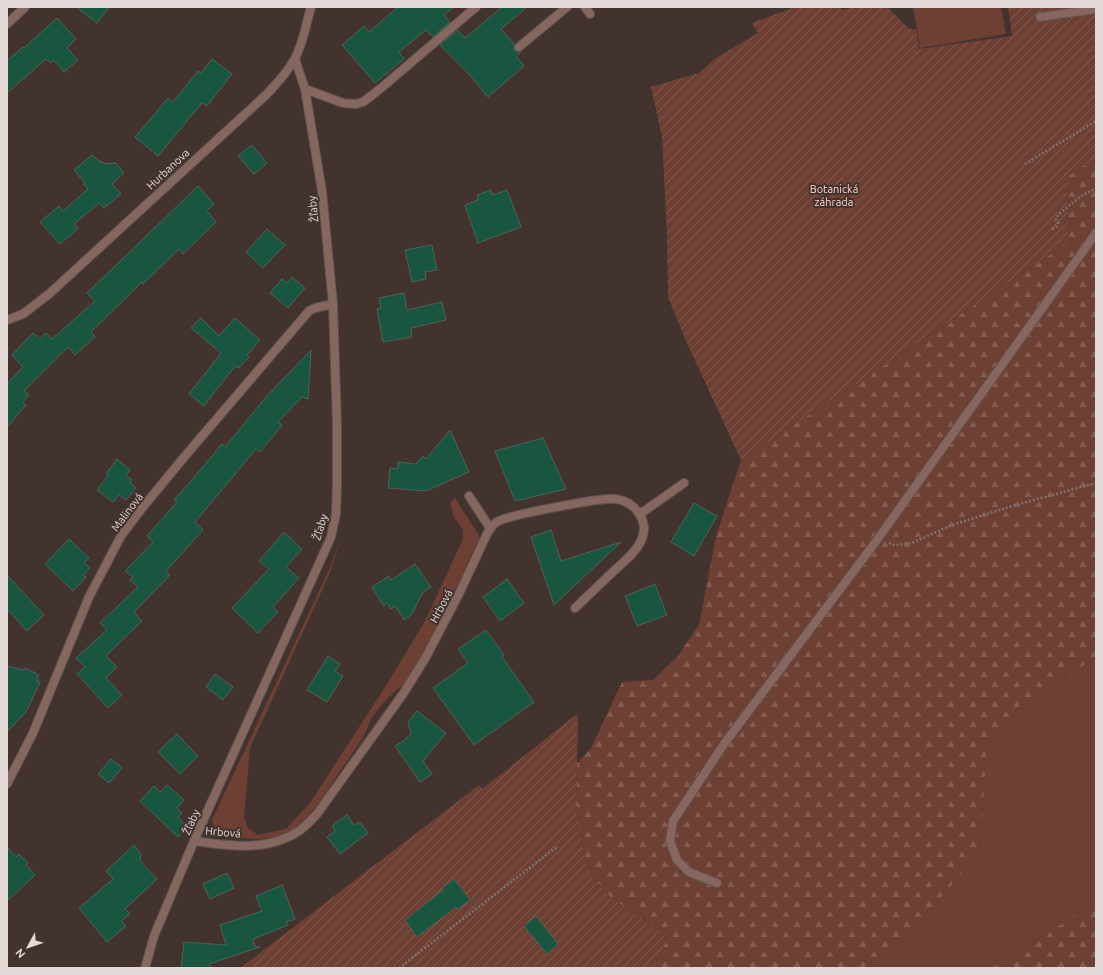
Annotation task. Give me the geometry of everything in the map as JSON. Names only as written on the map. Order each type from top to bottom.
[{"type":"street","points":[[7,24],[25,7]]},
{"type":"street","name":"Hurbanova","points":[[7,320],[23,314],[60,284],[267,94],[283,76],[300,48],[311,7]]},
{"type":"street","points":[[305,89],[343,103],[356,104],[363,102],[376,93],[476,7]]},
{"type":"street","points":[[519,47],[567,7]]},
{"type":"street","points":[[585,7],[590,14]]},
{"type":"street","points":[[1040,16],[1096,9]]},
{"type":"street","name":"Žľaby","points":[[145,968],[154,936],[194,841],[331,537],[336,514],[337,426],[333,304],[322,191],[305,89],[294,59]]},
{"type":"street","points":[[717,883],[689,872],[677,860],[670,840],[673,821],[724,744],[877,540],[1096,233]]},
{"type":"street","name":"Malinová","points":[[7,784],[33,733],[89,597],[121,536],[138,512],[309,311],[333,304]]},
{"type":"street","points":[[640,514],[684,483]]},
{"type":"street","points":[[469,496],[490,528],[496,522],[509,517],[614,498],[626,501],[634,507],[640,514],[645,532],[638,548],[575,608]]},
{"type":"street","name":"Hrbová","points":[[194,841],[230,846],[255,845],[272,842],[286,838],[301,830],[318,814],[403,694],[426,657],[459,594],[490,528]]},
{"type":"path","points":[[1025,164],[1096,121]]},
{"type":"path","points":[[1052,229],[1058,225],[1056,220],[1058,215],[1081,196],[1096,188]]},
{"type":"path","points":[[877,540],[893,544],[912,543],[952,524],[1096,483]]},
{"type":"path","points":[[399,968],[558,846]]},
{"type":"green space","name":"Botanická záhrada","points":[[795,7],[840,7],[841,10],[856,7],[887,7],[909,29],[916,29],[919,49],[1012,36],[1008,7],[1096,7],[1096,157],[1067,177],[1068,243],[741,460],[686,341],[668,297],[667,233],[662,137],[651,87],[699,73],[716,58],[758,33],[752,23]]},
{"type":"green space","points":[[913,7],[1001,7],[1006,34],[920,48]]},
{"type":"green space","points":[[1096,157],[1096,658],[1019,707],[987,740],[980,853],[915,927],[863,968],[654,968],[668,936],[610,897],[590,873],[584,856],[576,805],[577,763],[591,748],[622,682],[653,680],[678,656],[699,625],[716,536],[741,460],[1068,243],[1067,177]]},
{"type":"green space","points":[[455,498],[478,534],[479,539],[437,626],[409,677],[377,710],[371,719],[364,736],[324,795],[300,824],[286,833],[260,839],[246,839],[227,835],[219,831],[213,824],[212,820],[327,574],[341,539],[329,575],[250,748],[244,817],[248,828],[258,835],[286,829],[310,803],[387,684],[425,621],[463,539],[463,530],[454,517],[450,503]]},
{"type":"green space","points":[[1096,658],[1096,902],[992,968],[863,968],[915,927],[980,853],[986,740],[1019,707]]},
{"type":"green space","points":[[577,714],[576,805],[584,856],[590,873],[610,897],[668,936],[654,968],[244,968],[243,966],[479,785],[482,789]]},
{"type":"green space","points":[[1096,902],[1096,968],[992,968]]},
{"type":"building","points":[[76,7],[109,7],[97,23]]},
{"type":"building","points":[[398,7],[454,7],[444,15],[450,22],[433,37],[426,30],[399,52],[404,59],[375,83],[342,45],[364,26],[369,32]]},
{"type":"building","points":[[502,7],[527,7],[501,29],[514,44],[515,51],[521,52],[516,56],[524,66],[488,97],[467,72],[440,45],[458,30],[465,38]]},
{"type":"building","points":[[57,18],[76,39],[67,48],[78,60],[64,72],[54,60],[51,63],[46,59],[7,93],[7,61],[23,47],[24,48]]},
{"type":"building","points":[[212,59],[232,74],[207,106],[202,103],[158,156],[135,137],[168,98],[173,102],[198,71],[201,73]]},
{"type":"building","points":[[252,145],[267,163],[254,174],[238,156]]},
{"type":"building","points":[[92,155],[99,161],[107,164],[116,163],[124,173],[112,184],[121,194],[104,208],[99,203],[74,224],[78,229],[60,244],[40,222],[59,206],[63,211],[88,189],[74,170]]},
{"type":"building","points":[[198,186],[214,204],[207,211],[216,222],[183,254],[179,249],[143,284],[142,282],[91,332],[95,337],[75,355],[68,347],[24,391],[29,395],[23,402],[26,405],[7,427],[7,384],[23,367],[12,355],[33,333],[40,339],[46,333],[52,339],[95,301],[87,293]]},
{"type":"building","points":[[491,190],[493,195],[507,190],[521,227],[478,243],[465,205],[478,200],[477,195]]},
{"type":"building","points":[[267,229],[285,245],[263,268],[246,252]]},
{"type":"building","points":[[432,245],[437,270],[425,272],[426,279],[412,282],[405,250]]},
{"type":"building","points":[[292,277],[305,288],[288,308],[270,293],[282,279],[287,283]]},
{"type":"building","points":[[404,293],[407,310],[442,302],[446,320],[411,328],[412,337],[383,342],[377,309],[381,308],[379,298]]},
{"type":"building","points":[[201,318],[219,336],[235,318],[260,340],[247,355],[249,357],[239,368],[235,366],[204,406],[189,394],[221,353],[191,328]]},
{"type":"building","points":[[311,350],[308,399],[302,397],[278,422],[282,425],[260,452],[256,449],[195,522],[203,530],[166,571],[170,575],[134,612],[142,621],[106,656],[117,667],[106,678],[122,695],[108,708],[77,674],[85,667],[76,658],[107,630],[100,623],[138,587],[130,580],[133,577],[125,571],[153,542],[147,536],[177,502],[174,500],[222,444],[225,447],[266,397]]},
{"type":"building","points":[[450,430],[469,472],[426,491],[388,488],[390,468],[398,469],[398,462],[416,464],[423,456],[426,459]]},
{"type":"building","points":[[543,438],[566,489],[515,501],[495,451]]},
{"type":"building","points":[[117,459],[130,470],[126,475],[132,480],[130,483],[136,488],[126,500],[119,495],[113,502],[97,490],[108,476],[106,474]]},
{"type":"building","points":[[694,503],[717,516],[694,556],[671,542]]},
{"type":"building","points":[[551,530],[561,561],[621,542],[554,605],[531,537]]},
{"type":"building","points":[[284,532],[302,549],[286,567],[299,578],[273,607],[278,612],[258,633],[232,608],[269,569],[259,561]]},
{"type":"building","points":[[69,539],[89,558],[84,563],[90,568],[83,575],[86,577],[73,591],[45,564]]},
{"type":"building","points":[[415,564],[431,587],[423,592],[412,614],[404,620],[395,606],[391,609],[387,603],[384,606],[372,587],[389,576],[391,580]]},
{"type":"building","points":[[7,575],[44,615],[27,631],[7,609]]},
{"type":"building","points":[[507,579],[524,603],[500,621],[483,597]]},
{"type":"building","points":[[655,584],[667,615],[637,626],[625,596]]},
{"type":"building","points":[[486,630],[504,655],[502,657],[534,702],[474,745],[433,688],[468,663],[458,649]]},
{"type":"building","points":[[328,656],[340,664],[335,671],[343,676],[327,702],[307,690]]},
{"type":"building","points":[[7,666],[23,670],[25,668],[39,675],[36,680],[40,682],[26,712],[7,732]]},
{"type":"building","points":[[215,674],[233,687],[223,700],[206,687]]},
{"type":"building","points":[[417,711],[446,733],[423,761],[432,774],[420,782],[395,746],[405,740],[411,733],[408,722]]},
{"type":"building","points":[[177,734],[198,756],[180,774],[158,752]]},
{"type":"building","points":[[111,759],[122,768],[109,783],[98,774]]},
{"type":"building","points":[[167,785],[184,800],[177,808],[182,813],[178,817],[188,827],[178,837],[140,801],[154,786],[160,792]]},
{"type":"building","points":[[347,815],[354,825],[360,822],[368,833],[340,854],[327,837],[335,831],[332,826]]},
{"type":"building","points":[[134,845],[141,854],[140,861],[157,879],[125,909],[130,914],[121,921],[126,926],[107,942],[79,908],[113,879],[106,871]]},
{"type":"building","points":[[7,847],[16,857],[19,854],[28,863],[26,865],[35,875],[7,901]]},
{"type":"building","points":[[227,873],[234,888],[210,899],[203,884]]},
{"type":"building","points":[[454,879],[470,900],[458,909],[456,907],[417,937],[405,920],[443,890],[442,888]]},
{"type":"building","points":[[282,885],[295,919],[286,922],[288,925],[253,939],[255,947],[260,947],[209,964],[212,968],[181,968],[184,942],[226,945],[220,925],[262,911],[256,896]]},
{"type":"building","points":[[536,916],[558,944],[547,954],[524,926]]}]
